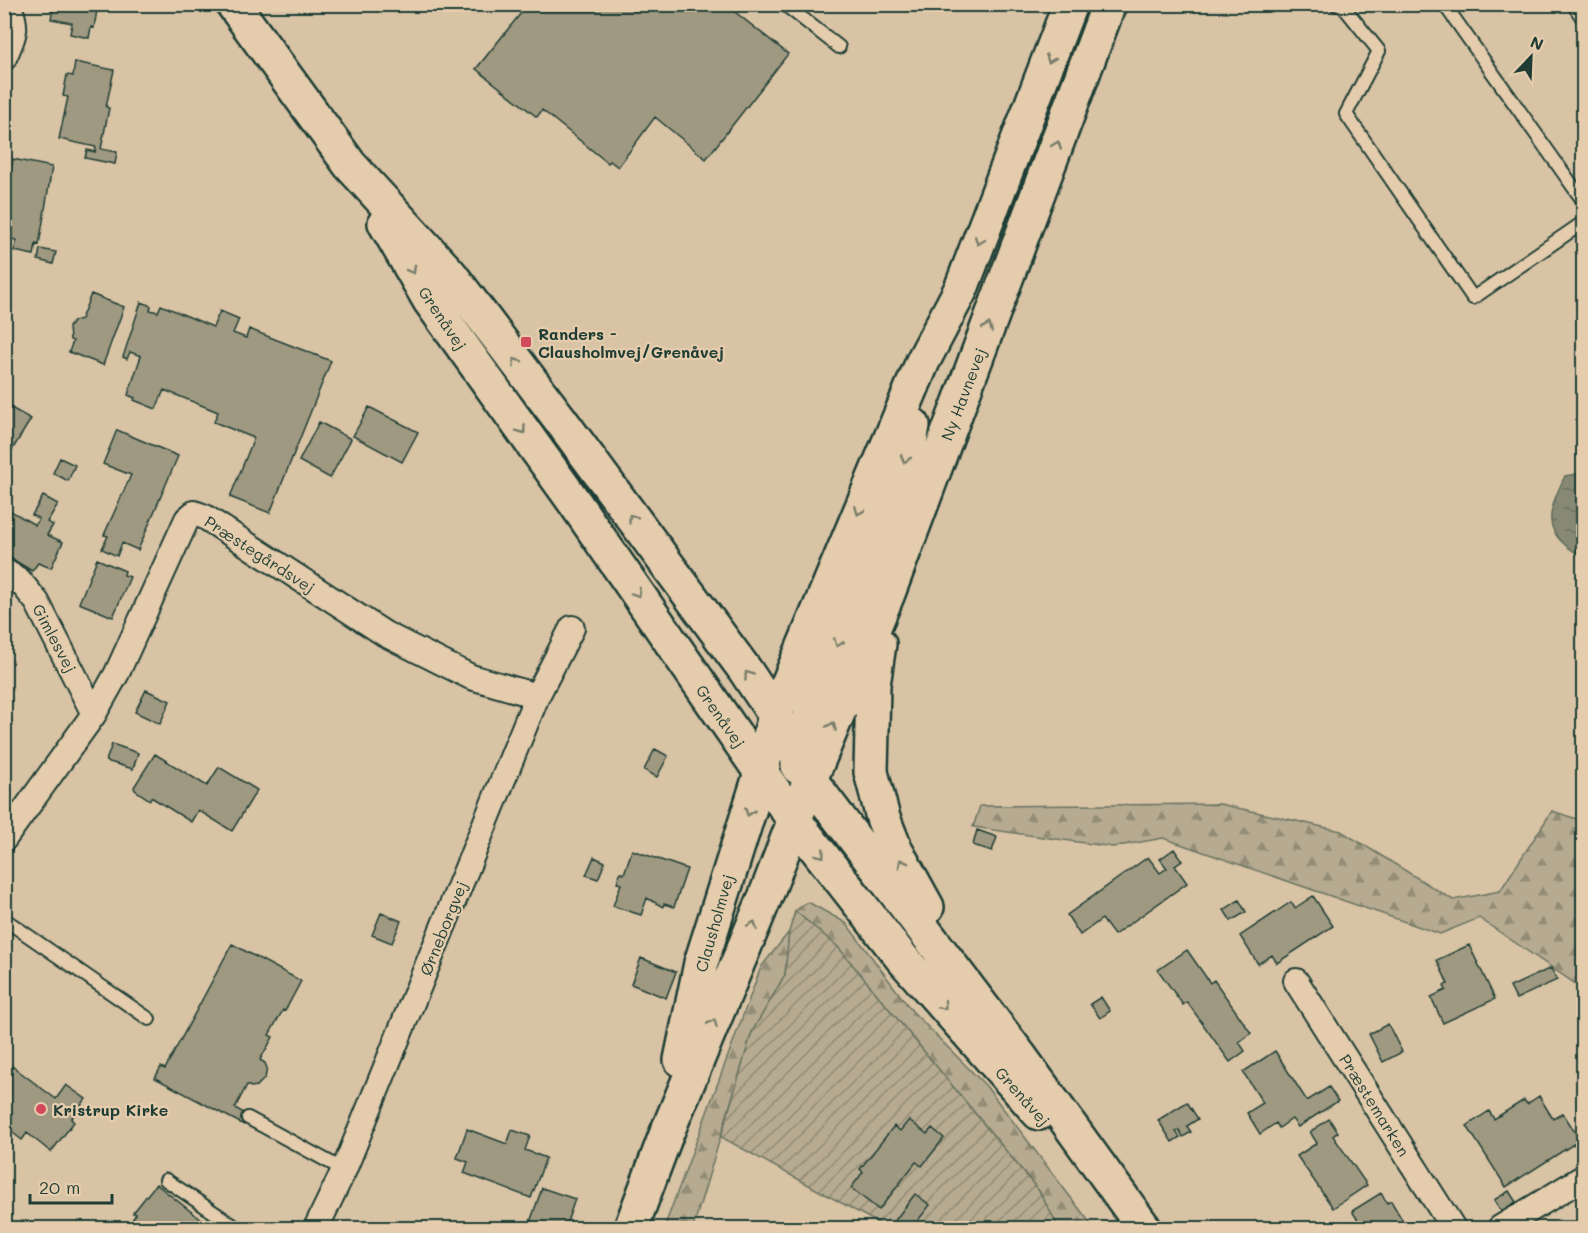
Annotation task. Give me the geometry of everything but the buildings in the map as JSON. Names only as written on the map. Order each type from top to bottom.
[{"type":"street","points":[[4,58],[14,36],[15,20],[8,4]]},
{"type":"street","name":"Grenåvej","points":[[233,4],[350,165],[430,301],[575,503],[794,820],[902,958],[987,1056],[1144,1228]]},
{"type":"street","points":[[775,715],[922,361],[961,289],[1070,4]]},
{"type":"street","name":"Ny Havnevej","points":[[804,768],[887,596],[1109,4]]},
{"type":"street","name":"Grenåvej","points":[[350,165],[450,274],[559,418],[744,670],[775,715],[804,768],[1019,1055],[1144,1228]]},
{"type":"street","points":[[804,768],[817,694],[879,536],[910,443],[922,361]]},
{"type":"street","name":"Præstegårdsvej","points":[[4,839],[94,714],[117,673],[187,519],[194,513],[205,517],[385,634],[471,677],[537,696]]},
{"type":"street","name":"Gimlesvej","points":[[4,571],[19,580],[37,602],[94,714]]},
{"type":"street","points":[[887,596],[873,685],[871,772],[883,818],[896,851],[924,903],[992,992],[1019,1055]]},
{"type":"street","name":"Ørneborgvej","points":[[316,1228],[344,1170],[537,696],[572,628]]},
{"type":"street","name":"Clausholmvej","points":[[666,1135],[701,963],[761,774],[775,715]]},
{"type":"street","name":"Clausholmvej","points":[[631,1228],[666,1135],[766,895],[794,820],[804,768]]},
{"type":"street","name":"Præstemarken","points":[[1296,981],[1453,1228]]},
{"type":"street","points":[[1500,1228],[1584,1176]]},
{"type":"lane","points":[[1335,4],[1343,6],[1379,51],[1346,114],[1473,298],[1584,222]]},
{"type":"lane","points":[[1444,4],[1584,202]]},
{"type":"lane","points":[[1573,4],[1584,20]]},
{"type":"lane","points":[[791,5],[839,47]]},
{"type":"lane","points":[[4,919],[149,1019]]},
{"type":"lane","points":[[248,1118],[344,1170]]},
{"type":"lane","points":[[166,1180],[237,1228]]},
{"type":"green space","points":[[1220,804],[1341,831],[1453,900],[1500,891],[1552,811],[1583,821],[1583,989],[1479,918],[1440,934],[1163,838],[1113,847],[973,827],[980,806]]},
{"type":"green space","points":[[808,902],[846,923],[912,1011],[986,1086],[1094,1228],[1059,1228],[1039,1191],[838,947],[795,911]]},
{"type":"green space","points":[[795,911],[838,947],[1039,1191],[1059,1228],[887,1228],[721,1137],[752,1032],[785,975],[789,932]]},
{"type":"green space","points":[[789,932],[785,975],[752,1032],[693,1228],[664,1228],[761,967]]},
{"type":"water","points":[[1584,473],[1583,557],[1569,549],[1554,532],[1551,513],[1565,476]]},
{"type":"place","name":"Randers - Clausholmvej/Grenåvej","points":[[526,342]]},
{"type":"place","name":"Kristrup Kirke","points":[[41,1109]]}]
